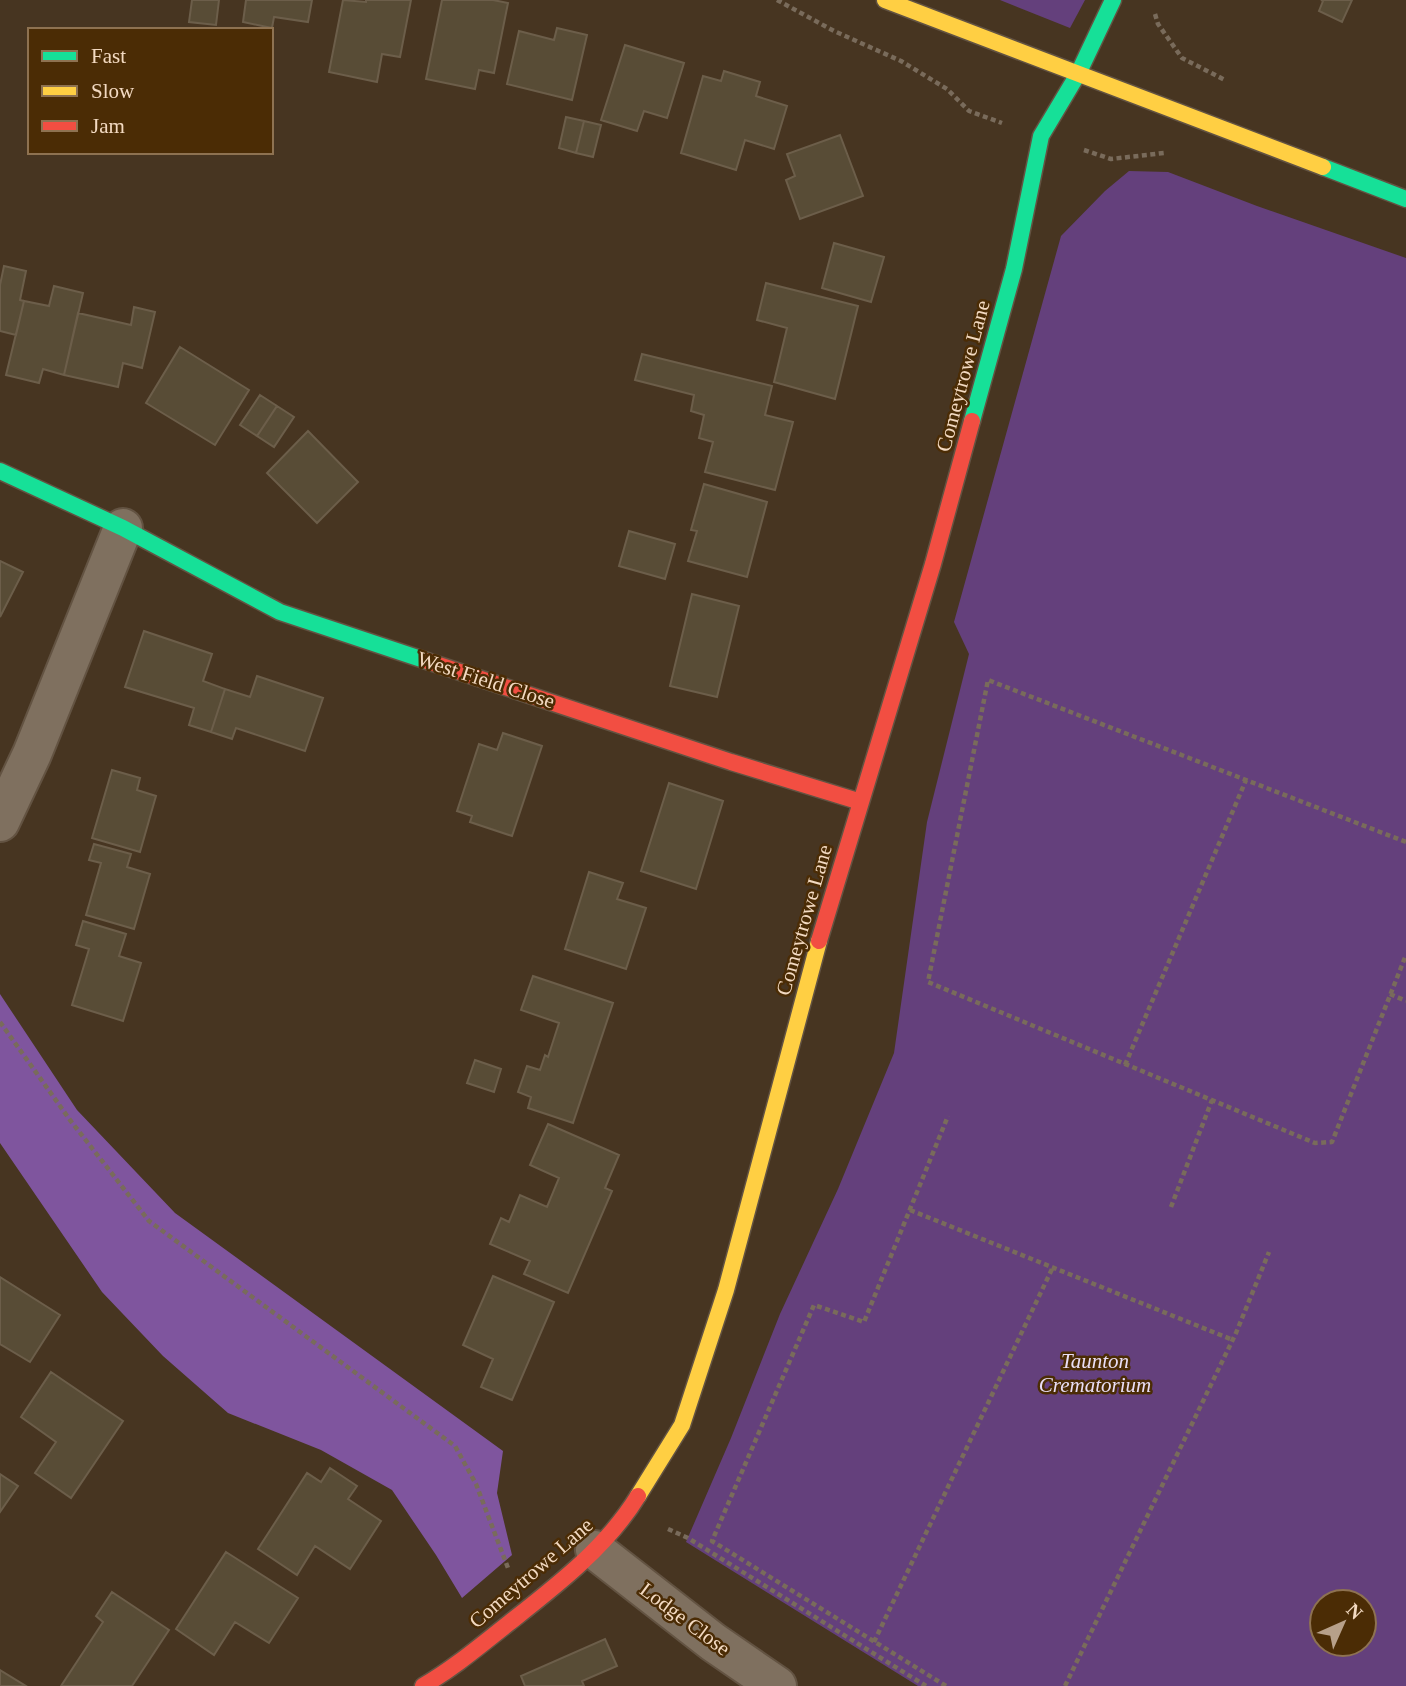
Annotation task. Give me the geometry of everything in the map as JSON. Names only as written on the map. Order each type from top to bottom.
[{"type":"street","points":[[885,0],[1406,199]]},
{"type":"street","name":"Comeytrowe Lane","points":[[423,1686],[450,1670],[537,1601],[595,1550],[629,1511],[682,1424],[726,1290],[814,958],[933,564],[1014,269],[1041,136],[1078,74],[1113,0]]},
{"type":"street","name":"West Field Close","points":[[0,471],[123,528],[280,612],[732,762],[862,802]]},
{"type":"street","points":[[0,820],[32,754],[123,528]]},
{"type":"street","name":"Lodge Close","points":[[595,1550],[713,1642],[777,1686]]},
{"type":"path","points":[[777,0],[834,31],[901,61],[947,89],[969,111],[1111,159],[1161,154],[1214,126]]},
{"type":"path","points":[[1155,13],[1158,24],[1182,58],[1230,83],[1241,137]]},
{"type":"path","points":[[1406,842],[988,680],[928,982],[1315,1143],[1332,1142],[1406,954]]},
{"type":"path","points":[[1125,1065],[1246,780]]},
{"type":"path","points":[[1390,994],[1406,1001]]},
{"type":"path","points":[[0,1022],[69,1120],[149,1221],[456,1446],[476,1484],[508,1569],[537,1601]]},
{"type":"path","points":[[1171,1207],[1212,1100]]},
{"type":"path","points":[[946,1686],[712,1541],[814,1305],[864,1322],[948,1116]]},
{"type":"path","points":[[909,1210],[1233,1340]]},
{"type":"path","points":[[1065,1686],[1233,1340],[1269,1252]]},
{"type":"path","points":[[874,1642],[1052,1269]]},
{"type":"path","points":[[629,1511],[688,1538],[926,1686]]},
{"type":"green space","points":[[1000,0],[1085,0],[1070,28]]},
{"type":"green space","name":"Taunton Crematorium","points":[[1129,171],[1168,172],[1406,258],[1406,1686],[918,1686],[686,1542],[780,1314],[838,1189],[894,1053],[927,822],[969,654],[954,622],[1061,236],[1105,191]]},
{"type":"shaded area","points":[[0,994],[77,1110],[175,1213],[503,1451],[497,1493],[512,1555],[462,1598],[392,1490],[321,1450],[228,1413],[163,1356],[102,1292],[0,1143]]},
{"type":"building","points":[[192,0],[219,0],[216,25],[189,22]]},
{"type":"building","points":[[246,0],[312,0],[308,22],[274,17],[272,28],[243,22]]},
{"type":"building","points":[[343,0],[411,0],[400,57],[382,54],[377,82],[329,72]]},
{"type":"building","points":[[442,0],[493,0],[508,3],[494,73],[479,70],[475,89],[426,79]]},
{"type":"building","points":[[1321,0],[1352,0],[1342,22],[1319,11],[1323,1]]},
{"type":"building","points":[[557,28],[587,35],[572,100],[507,84],[519,31],[554,40]]},
{"type":"building","points":[[625,45],[684,63],[667,118],[644,111],[637,131],[601,120]]},
{"type":"building","points":[[724,71],[760,82],[756,96],[787,106],[774,149],[745,140],[736,170],[681,153],[703,76],[721,81]]},
{"type":"building","points":[[566,117],[584,121],[576,153],[559,148]]},
{"type":"building","points":[[584,121],[601,125],[593,157],[576,153]]},
{"type":"building","points":[[840,135],[863,196],[800,219],[786,180],[795,176],[787,154]]},
{"type":"building","points":[[834,243],[884,257],[871,302],[822,288]]},
{"type":"building","points":[[4,266],[26,271],[20,300],[24,301],[16,335],[0,331],[0,285]]},
{"type":"building","points":[[766,283],[858,306],[835,399],[774,382],[787,328],[757,320]]},
{"type":"building","points":[[54,286],[83,293],[64,375],[43,369],[39,383],[6,375],[24,301],[49,306]]},
{"type":"building","points":[[134,307],[155,312],[142,368],[123,363],[118,387],[64,375],[78,313],[131,325]]},
{"type":"building","points":[[180,347],[249,390],[215,445],[146,403]]},
{"type":"building","points":[[642,354],[772,386],[765,415],[793,422],[775,490],[705,472],[713,442],[699,438],[704,415],[691,411],[694,395],[635,380]]},
{"type":"building","points":[[260,395],[277,406],[257,436],[240,425]]},
{"type":"building","points":[[277,406],[294,417],[274,447],[257,436]]},
{"type":"building","points":[[308,431],[358,482],[317,523],[267,473]]},
{"type":"building","points":[[704,484],[767,502],[747,577],[688,561],[697,531],[691,530]]},
{"type":"building","points":[[629,531],[675,544],[665,579],[619,566]]},
{"type":"building","points":[[0,561],[23,572],[0,617]]},
{"type":"building","points":[[692,594],[739,606],[717,697],[670,686]]},
{"type":"building","points":[[144,631],[212,654],[203,681],[225,689],[211,732],[189,725],[194,708],[125,687]]},
{"type":"building","points":[[257,676],[323,698],[305,751],[236,728],[232,739],[211,732],[225,689],[250,697]]},
{"type":"building","points":[[503,733],[542,746],[512,836],[470,822],[472,816],[457,811],[479,744],[497,750]]},
{"type":"building","points":[[112,770],[140,778],[137,790],[156,796],[140,852],[92,838]]},
{"type":"building","points":[[669,783],[723,801],[696,889],[641,871]]},
{"type":"building","points":[[94,844],[131,854],[127,867],[150,874],[134,929],[86,915],[101,863],[89,860]]},
{"type":"building","points":[[589,872],[623,883],[617,899],[646,908],[626,969],[565,949]]},
{"type":"building","points":[[83,921],[126,934],[119,956],[141,963],[123,1021],[72,1005],[89,949],[76,945]]},
{"type":"building","points":[[533,976],[613,1003],[573,1123],[528,1108],[531,1097],[518,1092],[527,1066],[540,1070],[545,1055],[548,1057],[559,1023],[521,1010]]},
{"type":"building","points":[[475,1060],[501,1069],[494,1092],[467,1083]]},
{"type":"building","points":[[548,1124],[619,1155],[605,1188],[612,1191],[568,1293],[524,1274],[530,1261],[490,1244],[501,1218],[509,1222],[520,1195],[547,1207],[559,1178],[530,1165]]},
{"type":"building","points":[[493,1276],[554,1302],[512,1400],[481,1387],[493,1359],[463,1345]]},
{"type":"building","points":[[0,1277],[60,1315],[30,1362],[0,1344]]},
{"type":"building","points":[[51,1372],[123,1421],[71,1498],[35,1473],[56,1442],[21,1417]]},
{"type":"building","points":[[330,1468],[357,1486],[348,1499],[381,1521],[350,1569],[315,1546],[297,1575],[258,1549],[307,1473],[321,1482]]},
{"type":"building","points":[[0,1474],[18,1486],[0,1512]]},
{"type":"building","points":[[226,1552],[298,1598],[269,1643],[235,1622],[214,1655],[176,1629]]},
{"type":"building","points":[[112,1592],[169,1630],[132,1686],[61,1686],[103,1622],[96,1616]]},
{"type":"building","points":[[605,1639],[617,1666],[582,1681],[584,1686],[525,1686],[521,1676]]},
{"type":"building","points":[[0,1670],[26,1686],[0,1686]]},
{"type":"traffic: fast","points":[[972,421],[1014,269],[1041,136],[1078,74],[1113,0]]},
{"type":"traffic: fast","points":[[1323,167],[1406,199]]},
{"type":"traffic: fast","points":[[0,471],[123,528],[280,612],[427,661]]},
{"type":"traffic: slow","points":[[885,0],[1323,167]]},
{"type":"traffic: slow","points":[[638,1496],[682,1425],[726,1290],[819,941]]},
{"type":"traffic: jam","points":[[819,941],[933,564],[972,421]]},
{"type":"traffic: jam","points":[[427,661],[731,762],[861,802]]},
{"type":"traffic: jam","points":[[423,1686],[467,1656],[562,1580],[596,1549],[638,1496]]}]
